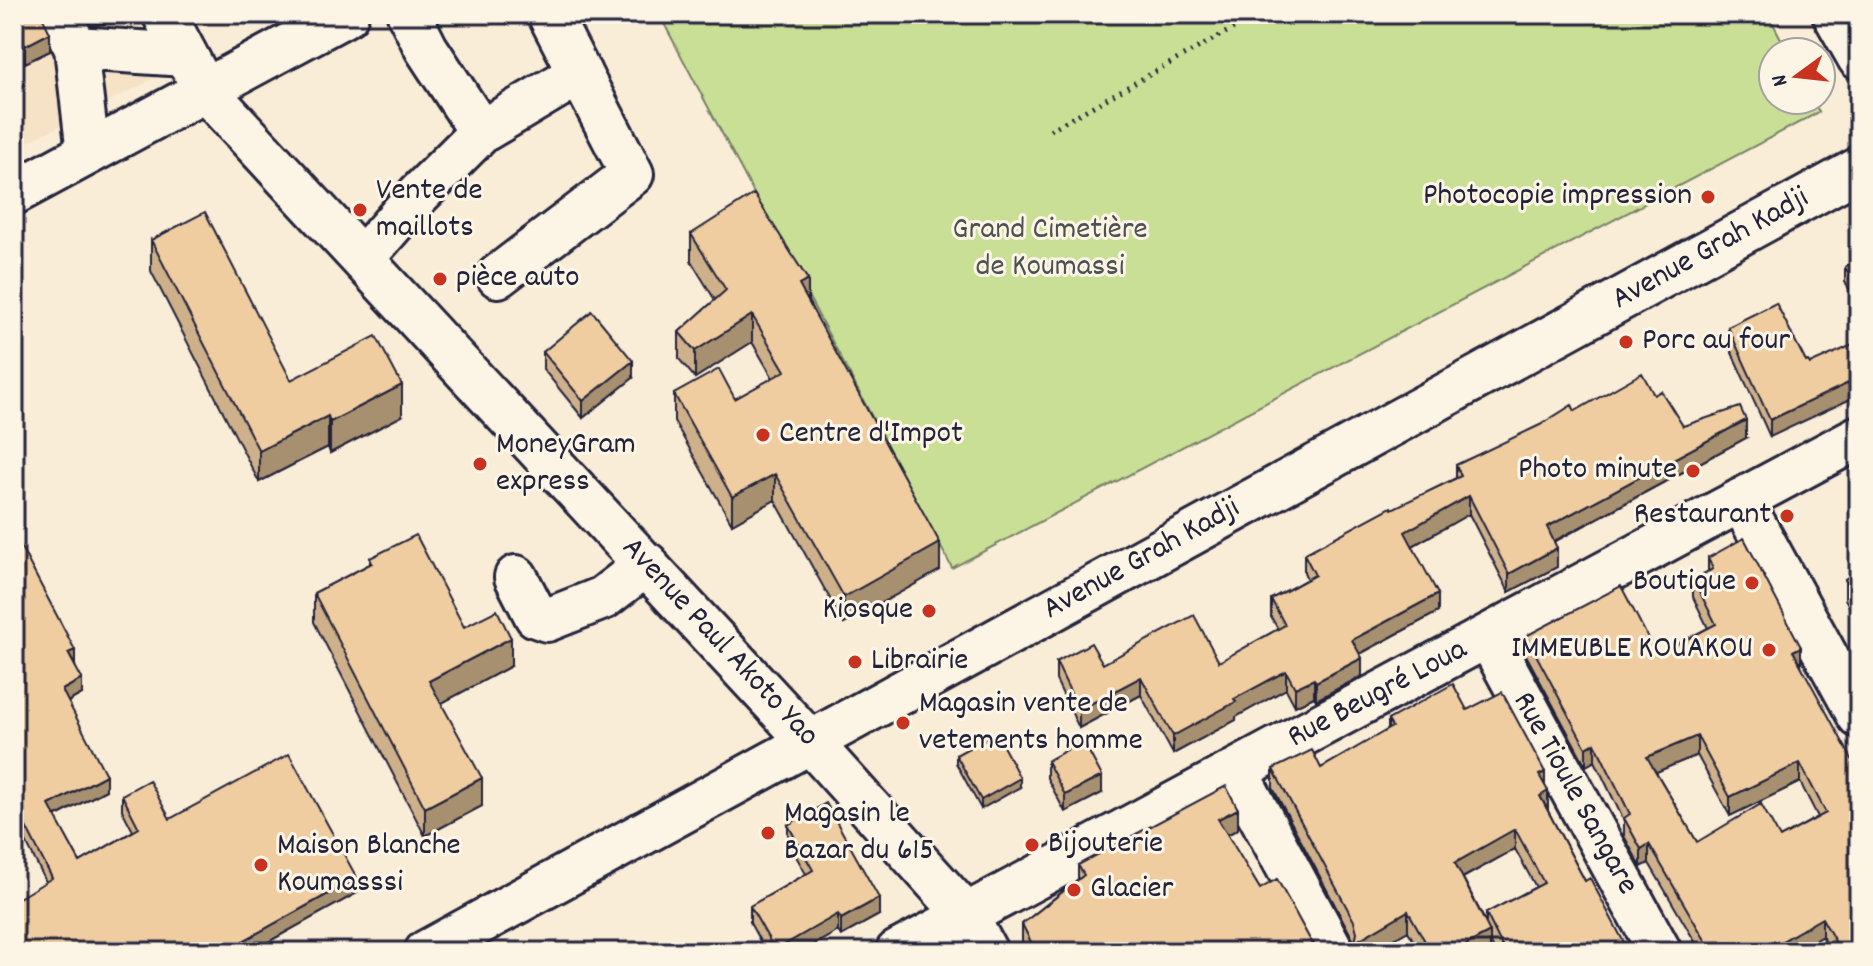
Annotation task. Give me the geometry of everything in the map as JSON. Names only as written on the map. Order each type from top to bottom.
[{"type":"street","name":"Avenue Paul Akoto Yao","points":[[164,14],[195,72],[362,259],[647,564],[966,915],[986,952]]},
{"type":"street","points":[[14,193],[88,153],[195,72],[347,14]]},
{"type":"street","points":[[409,14],[426,48],[481,132]]},
{"type":"street","points":[[498,276],[632,174],[549,14]]},
{"type":"street","points":[[1834,14],[1859,58]]},
{"type":"street","points":[[88,153],[68,31],[195,72]]},
{"type":"street","points":[[362,259],[419,194],[481,132],[580,73]]},
{"type":"street","name":"Avenue Grah Kadji","points":[[426,952],[1859,169]]},
{"type":"street","name":"Rue Beugré Loua","points":[[897,952],[1859,437]]},
{"type":"street","points":[[1741,500],[1859,716]]},
{"type":"street","points":[[516,577],[536,616],[547,620],[603,598],[647,564]]},
{"type":"street","name":"Rue Tioule Sangare","points":[[1488,636],[1660,952]]},
{"type":"street","points":[[1236,771],[1333,952]]},
{"type":"path","points":[[1050,130],[1259,14]]},
{"type":"shaded area","points":[[14,14],[136,14],[166,73],[14,149]]},
{"type":"green space","name":"Grand Cimetière de Koumassi","points":[[659,14],[1768,14],[1780,36],[1757,36],[1757,116],[1811,116],[952,568]]},
{"type":"building","points":[[14,14],[41,14],[50,33],[25,46],[19,33],[14,35]]},
{"type":"building","points":[[754,194],[808,280],[799,285],[940,543],[844,597],[775,474],[732,497],[674,394],[719,369],[735,399],[785,371],[752,315],[695,351],[679,332],[726,290],[691,234]]},
{"type":"building","points":[[205,212],[291,380],[376,336],[402,385],[330,422],[328,416],[259,451],[151,240]]},
{"type":"building","points":[[1859,259],[1859,290],[1845,267]]},
{"type":"building","points":[[1776,303],[1806,362],[1810,364],[1859,342],[1859,378],[1770,420],[1728,327]]},
{"type":"building","points":[[592,311],[633,361],[583,401],[543,352]]},
{"type":"building","points":[[1642,373],[1654,395],[1661,391],[1683,426],[1740,407],[1746,420],[1547,527],[1557,548],[1509,574],[1469,496],[1405,532],[1438,594],[1352,640],[1362,658],[1316,682],[1314,679],[1295,688],[1286,671],[1173,736],[1141,677],[1079,710],[1056,662],[1091,643],[1103,664],[1194,615],[1219,662],[1285,625],[1271,599],[1315,575],[1304,554],[1391,507],[1461,476],[1456,465],[1540,425],[1572,405],[1575,411]]},
{"type":"building","points":[[1859,474],[1859,499],[1850,478]]},
{"type":"building","points":[[14,534],[75,650],[68,653],[82,679],[62,690],[106,775],[49,805],[80,862],[139,828],[122,795],[149,780],[170,819],[289,754],[357,878],[223,952],[14,952],[14,901],[52,878],[22,819],[14,823]]},
{"type":"building","points":[[416,535],[464,627],[497,610],[511,638],[429,681],[482,778],[425,808],[314,593],[372,563],[370,558]]},
{"type":"building","points":[[1744,538],[1801,647],[1793,651],[1853,761],[1859,758],[1859,952],[1841,952],[1822,918],[1763,952],[1712,952],[1649,844],[1641,849],[1624,818],[1630,814],[1595,743],[1586,748],[1526,636],[1621,586],[1657,655],[1716,624],[1693,579],[1713,569],[1708,558]],"holes":[[[1697,736],[1730,797],[1800,763],[1826,813],[1780,838],[1761,804],[1697,842],[1647,757]]]},
{"type":"building","points":[[1859,570],[1859,602],[1845,579]]},
{"type":"building","points":[[1453,684],[1467,710],[1502,692],[1545,772],[1539,775],[1548,791],[1540,796],[1585,881],[1590,878],[1629,952],[1505,952],[1486,913],[1544,883],[1515,829],[1455,863],[1490,932],[1452,952],[1431,952],[1408,911],[1355,942],[1357,932],[1354,921],[1273,769],[1312,750],[1321,768],[1392,727],[1388,720]]},
{"type":"building","points":[[996,733],[1020,778],[981,800],[956,755]]},
{"type":"building","points":[[1083,741],[1102,776],[1065,795],[1047,761]]},
{"type":"building","points":[[1226,786],[1238,809],[1218,819],[1260,889],[1277,879],[1312,943],[1322,952],[1036,952],[1022,924],[1084,875],[1078,865]]},
{"type":"building","points":[[826,803],[879,898],[841,919],[838,914],[775,950],[750,906],[813,870],[788,825]]},
{"type":"place","name":"Photocopie impression","points":[[1708,197]]},
{"type":"place","name":"Vente de maillots","points":[[360,210]]},
{"type":"place","name":"pièce auto","points":[[440,279]]},
{"type":"place","name":"Porc au four","points":[[1626,342]]},
{"type":"place","name":"Centre d'Impot","points":[[763,435]]},
{"type":"place","name":"MoneyGram express","points":[[480,464]]},
{"type":"place","name":"Photo minute","points":[[1693,471]]},
{"type":"place","name":"Restaurant","points":[[1787,516]]},
{"type":"place","name":"Boutique","points":[[1752,583]]},
{"type":"place","name":"Kiosque","points":[[929,611]]},
{"type":"place","name":"IMMEUBLE KOUAKOU","points":[[1769,650]]},
{"type":"place","name":"Librairie","points":[[855,662]]},
{"type":"place","name":"Magasin vente de vetements homme","points":[[903,723]]},
{"type":"place","name":"Magasin le Bazar du 615","points":[[768,833]]},
{"type":"place","name":"Bijouterie","points":[[1032,845]]},
{"type":"place","name":"Maison Blanche Koumasssi","points":[[261,865]]},
{"type":"place","name":"Glacier","points":[[1074,890]]}]
